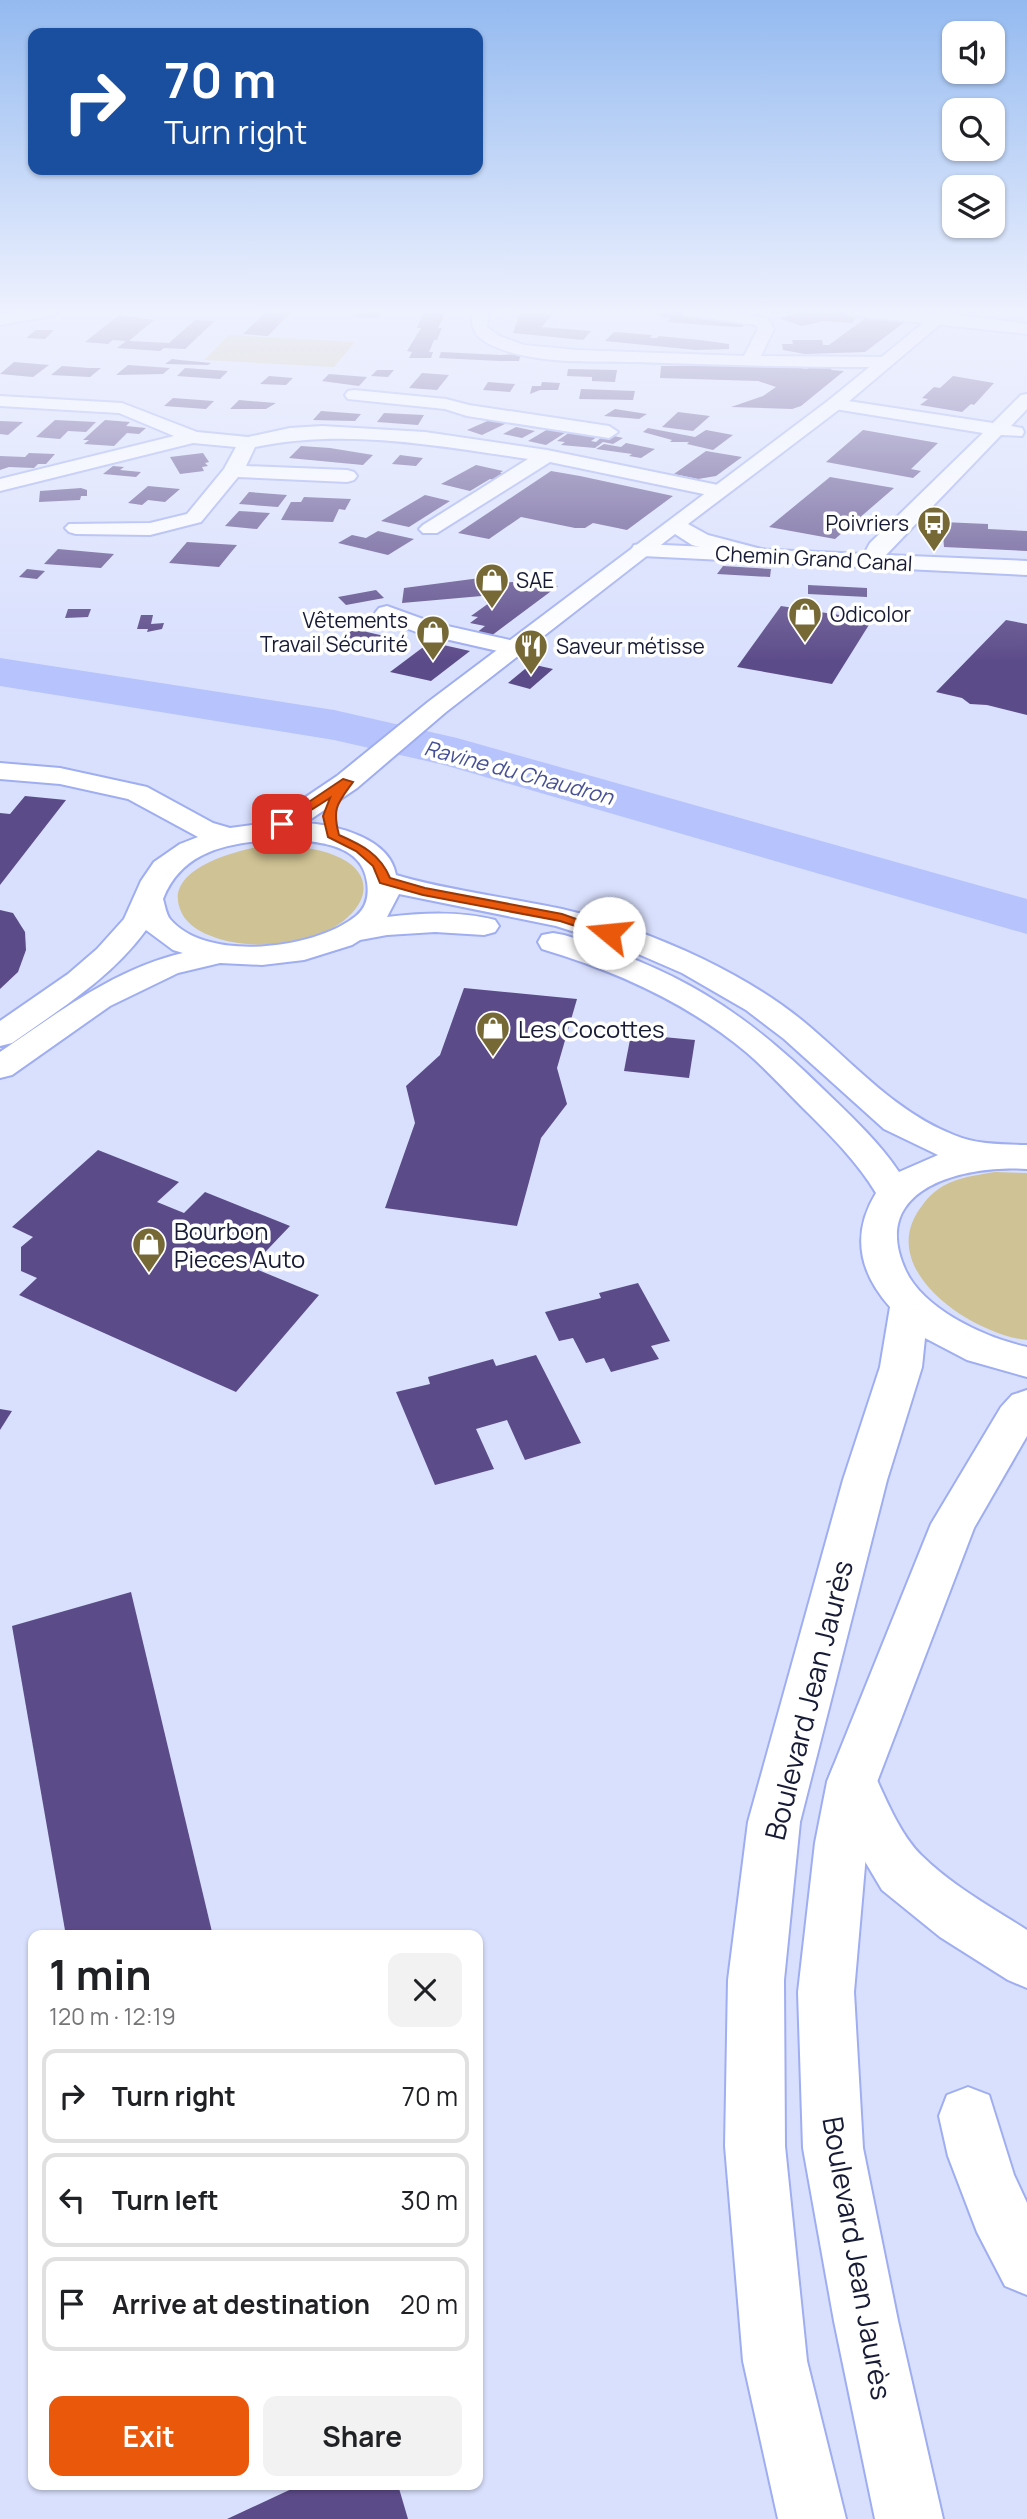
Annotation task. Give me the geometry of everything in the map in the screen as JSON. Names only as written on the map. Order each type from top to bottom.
[{"type":"main road","points":[[170,428],[193,437],[248,443],[290,434],[322,432],[425,438],[547,456],[718,491]]},
{"type":"main road","points":[[425,438],[441,428]]},
{"type":"main road","points":[[580,428],[608,432]]},
{"type":"main road","points":[[269,830],[295,817],[347,782],[437,707],[803,428]]},
{"type":"main road","points":[[988,428],[1027,434]]},
{"type":"main road","points":[[872,561],[878,548],[997,429]]},
{"type":"main road","points":[[0,485],[193,437]]},
{"type":"main road","points":[[76,528],[150,528],[194,517],[233,471],[248,443]]},
{"type":"main road","points":[[430,529],[547,456]]},
{"type":"main road","points":[[233,471],[347,476]]},
{"type":"main road","points":[[674,525],[700,540],[761,556]]},
{"type":"main road","name":"Chemin Grand Canal","points":[[642,550],[1027,568]]},
{"type":"main road","points":[[387,613],[426,628],[515,648]]},
{"type":"main road","points":[[0,771],[60,776],[137,793],[203,829],[225,836]]},
{"type":"main road","points":[[334,837],[328,816],[331,804],[347,782]]},
{"type":"main road","points":[[87,784],[170,841],[171,861]]},
{"type":"main road","points":[[0,1036],[103,961],[139,920],[155,879],[171,861],[195,846],[225,836],[269,830],[303,831],[334,837],[361,849],[379,865],[384,881],[382,904],[367,923],[354,932],[316,949],[284,955],[250,957],[218,954],[180,942],[156,922],[148,899]]},
{"type":"main road","points":[[384,881],[423,892],[562,918],[633,940],[693,966],[776,1017],[879,1109],[942,1144],[986,1156]]},
{"type":"main road","points":[[354,932],[406,922],[470,924],[573,948],[630,969],[690,999],[759,1045],[864,1148],[883,1172],[895,1195]]},
{"type":"main road","points":[[0,1068],[99,999],[167,966],[218,954]]},
{"type":"main road","points":[[1027,1157],[986,1156],[949,1162],[918,1175],[895,1195],[881,1219],[879,1247],[888,1276],[909,1304],[952,1337],[1006,1359],[1027,1362]]},
{"type":"main road","name":"Boulevard Jean Jaurès","points":[[812,2519],[775,2361],[755,2146],[757,1980],[774,1822],[864,1480],[901,1367],[909,1304]]},
{"type":"main road","name":"Boulevard Jean Jaurès","points":[[909,2519],[866,2321],[833,2148],[826,1993],[841,1843],[852,1782],[953,1524],[1016,1418],[1027,1406]]},
{"type":"main road","points":[[852,1782],[878,1836],[901,1872],[959,1918],[1027,1961]]},
{"type":"main road","points":[[968,2116],[978,2163],[1005,2226],[1027,2264]]},
{"type":"shaded area","points":[[269,845],[320,851],[351,864],[363,882],[360,903],[343,922],[314,936],[277,944],[232,942],[201,932],[188,922],[180,909],[178,894],[183,882],[194,871],[225,856]]},
{"type":"shaded area","points":[[995,1172],[1027,1173],[1027,1340],[1006,1336],[960,1314],[922,1279],[911,1258],[909,1236],[917,1213],[928,1198],[955,1180]]},
{"type":"building","points":[[0,428],[17,428],[8,435],[0,434]]},
{"type":"building","points":[[47,428],[90,428],[86,432],[68,431],[60,439],[36,437]]},
{"type":"building","points":[[97,428],[146,428],[139,434],[127,433],[114,446],[84,444],[89,440],[83,440]]},
{"type":"building","points":[[473,428],[497,428],[482,435],[467,430]]},
{"type":"building","points":[[515,428],[535,431],[522,438],[503,434]]},
{"type":"building","points":[[550,428],[571,429],[546,445],[528,441]]},
{"type":"building","points":[[648,428],[695,437],[706,430],[733,435],[713,450],[687,444],[689,442],[670,442],[672,440],[643,432]]},
{"type":"building","points":[[666,428],[697,428],[693,431]]},
{"type":"building","points":[[863,430],[938,443],[911,469],[921,471],[913,478],[826,462]]},
{"type":"building","points":[[570,432],[597,437],[591,441],[596,442],[605,434],[623,438],[613,444],[603,442],[595,448],[561,445],[565,442],[557,441]]},
{"type":"building","points":[[626,443],[655,449],[641,458],[629,456],[632,454],[596,449],[604,444],[621,447]]},
{"type":"building","points":[[301,446],[373,455],[363,465],[289,458]]},
{"type":"building","points":[[706,451],[742,457],[716,476],[698,479],[674,474]]},
{"type":"building","points":[[29,453],[55,454],[46,464],[38,464],[34,468],[9,467],[0,470],[0,456],[25,457]]},
{"type":"building","points":[[203,453],[209,462],[205,463],[208,466],[202,467],[204,471],[180,474],[170,457]]},
{"type":"building","points":[[400,455],[423,458],[416,466],[392,464]]},
{"type":"building","points":[[476,465],[503,471],[500,473],[508,475],[497,481],[490,479],[470,491],[441,484]]},
{"type":"building","points":[[113,466],[124,467],[120,470],[141,472],[136,477],[103,474]]},
{"type":"building","points":[[551,471],[673,496],[627,530],[593,523],[585,528],[575,528],[521,517],[489,539],[458,533]]},
{"type":"building","points":[[830,477],[894,488],[835,539],[769,527]]},
{"type":"building","points":[[148,486],[180,489],[165,502],[148,500],[142,505],[128,503]]},
{"type":"building","points":[[81,488],[87,490],[87,496],[81,496],[80,500],[39,502],[40,491]]},
{"type":"building","points":[[249,492],[287,495],[278,507],[239,504]]},
{"type":"building","points":[[425,495],[450,501],[409,527],[381,521]]},
{"type":"building","points":[[304,497],[351,499],[345,510],[339,509],[333,522],[281,520],[291,502],[301,502]]},
{"type":"building","points":[[239,511],[270,513],[257,529],[225,526]]},
{"type":"building","points":[[942,522],[988,524],[988,529],[1027,531],[1027,551],[944,547]]},
{"type":"building","points":[[378,531],[414,539],[388,555],[338,543],[352,535],[366,538]]},
{"type":"building","points":[[187,542],[237,545],[219,567],[169,563]]},
{"type":"building","points":[[58,549],[114,554],[101,568],[44,564]]},
{"type":"building","points":[[723,566],[771,569],[770,577],[717,574]]},
{"type":"building","points":[[27,569],[45,571],[37,579],[19,577]]},
{"type":"building","points":[[480,578],[491,583],[536,581],[558,586],[491,636],[475,634],[485,626],[470,623],[478,617],[471,616],[489,603],[485,602],[493,595],[402,603],[404,588]]},
{"type":"building","points":[[808,585],[867,588],[867,597],[808,594]]},
{"type":"building","points":[[376,590],[384,598],[346,605],[338,597]]},
{"type":"building","name":"Odicolor","points":[[781,606],[872,620],[832,684],[737,667]]},
{"type":"building","points":[[68,609],[91,609],[88,617],[65,618]]},
{"type":"building","points":[[141,615],[153,615],[151,624],[164,623],[162,629],[147,632],[148,629],[137,629]]},
{"type":"building","points":[[1006,620],[1027,624],[1027,715],[987,705],[970,704],[962,698],[936,692]]},
{"type":"building","points":[[354,629],[392,638],[369,649],[337,641]]},
{"type":"building","points":[[430,642],[470,651],[431,681],[390,672]]},
{"type":"building","points":[[531,664],[553,669],[530,689],[508,683]]},
{"type":"building","points":[[25,796],[66,800],[0,885],[0,813],[10,814]]},
{"type":"building","points":[[0,910],[13,913],[25,932],[26,950],[18,972],[0,989]]},
{"type":"building","points":[[464,988],[577,999],[557,1068],[567,1104],[541,1138],[517,1226],[385,1208],[415,1123],[406,1086],[440,1055]]},
{"type":"building","points":[[631,1034],[695,1040],[689,1078],[624,1071]]},
{"type":"building","name":"Bourbon Pieces Auto","points":[[98,1150],[179,1182],[157,1202],[184,1213],[205,1192],[290,1226],[251,1267],[319,1295],[236,1392],[19,1295],[37,1278],[21,1271],[21,1247],[33,1237],[12,1227]]},
{"type":"building","points":[[638,1283],[670,1341],[651,1346],[659,1359],[611,1372],[604,1358],[586,1363],[573,1338],[559,1341],[545,1312],[601,1298],[599,1293]]},
{"type":"building","points":[[536,1355],[581,1443],[525,1460],[507,1420],[476,1429],[494,1469],[435,1485],[396,1392],[430,1384],[428,1377],[493,1359],[496,1366]]},
{"type":"building","points":[[0,1409],[12,1411],[0,1430]]},
{"type":"building","points":[[131,1592],[212,1930],[65,1930],[12,1626]]},
{"type":"building","points":[[289,2490],[399,2490],[408,2519],[227,2519]]},
{"type":"waterway","name":"Ravine du Chaudron","points":[[0,672],[334,725],[457,753],[1027,917]]},
{"type":"place","name":"Poivriers","points":[[934,553]]},
{"type":"place","name":"SAE","points":[[492,610]]},
{"type":"place","name":"Odicolor","points":[[805,644]]},
{"type":"place","name":"Vêtements Travail Sécurité","points":[[433,662]]},
{"type":"place","name":"Saveur métisse","points":[[531,676]]},
{"type":"place","name":"Les Cocottes","points":[[493,1058]]},
{"type":"place","name":"Bourbon Pieces Auto","points":[[149,1274]]},
{"type":"route","points":[[282,824],[347,782],[331,804],[328,816],[334,837],[361,849],[379,865],[384,881],[423,892],[562,918],[609,933]]}]
